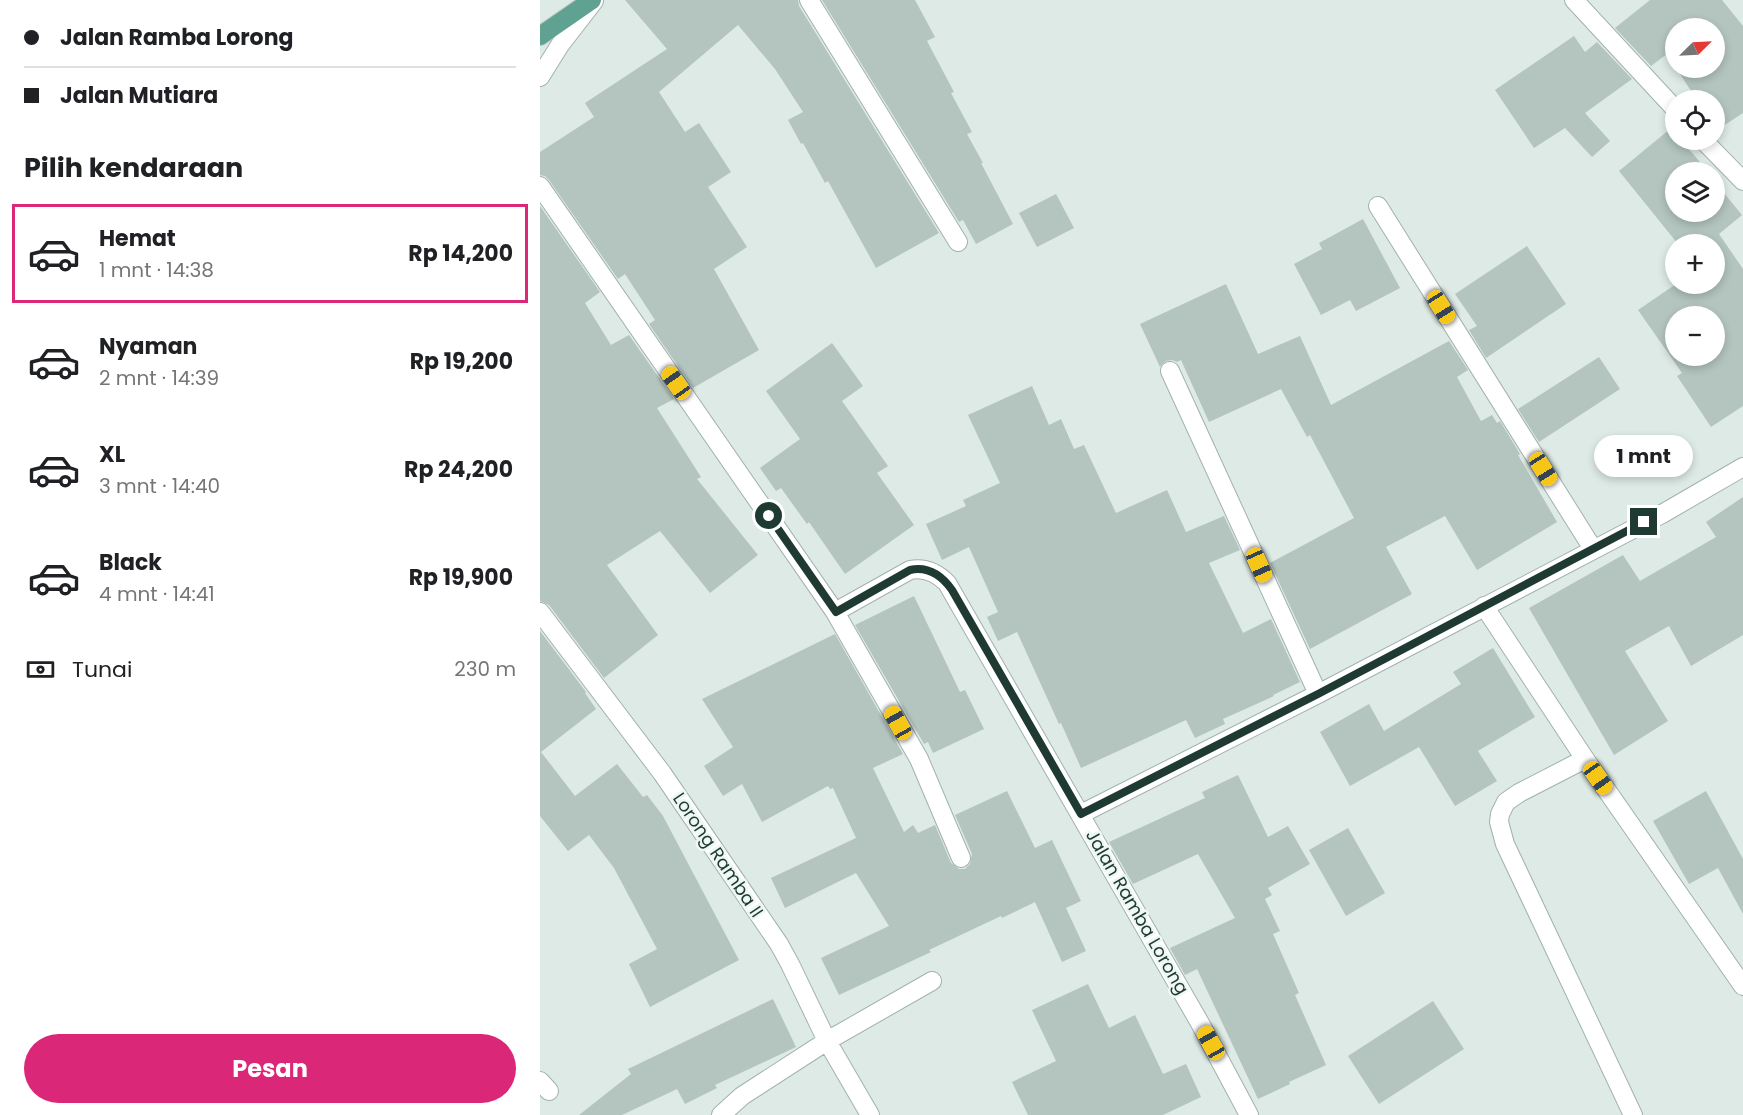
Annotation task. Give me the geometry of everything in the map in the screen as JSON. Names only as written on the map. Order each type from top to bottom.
[{"type":"main road","points":[[540,36],[594,0]]},
{"type":"street","points":[[540,77],[560,45],[594,0]]},
{"type":"street","points":[[809,0],[958,242]]},
{"type":"street","points":[[1574,0],[1665,98]]},
{"type":"street","points":[[1713,150],[1743,181]]},
{"type":"street","points":[[540,186],[836,612],[919,759],[961,858]]},
{"type":"street","points":[[1378,206],[1593,549]]},
{"type":"street","points":[[1170,371],[1318,694]]},
{"type":"street","points":[[1081,814],[1318,694],[1662,513],[1743,467]]},
{"type":"street","name":"Jalan Ramba Lorong","points":[[836,612],[910,570],[918,568],[940,576],[952,590],[1221,1060],[1249,1115]]},
{"type":"street","points":[[1484,606],[1585,759],[1743,986]]},
{"type":"street","name":"Lorong Ramba II","points":[[540,612],[662,773],[768,927],[790,964],[827,1041],[870,1115]]},
{"type":"street","points":[[1585,759],[1506,802],[1500,814],[1499,828],[1633,1115]]},
{"type":"street","points":[[721,1115],[742,1096],[827,1041],[932,981]]},
{"type":"building","points":[[625,0],[798,0],[799,6],[939,233],[876,268],[828,181],[825,183],[788,120],[803,112],[775,69],[738,25],[659,92],[685,132],[699,123],[731,172],[708,187],[747,247],[714,269],[759,350],[693,388],[649,324],[655,320],[625,274],[618,279],[549,180],[540,175],[540,152],[594,117],[585,103],[667,49]]},
{"type":"building","points":[[822,0],[915,0],[935,37],[927,41],[972,132],[967,134],[1013,224],[976,244],[963,220],[959,222]]},
{"type":"building","points":[[1650,0],[1722,0],[1743,26],[1743,113],[1725,125],[1725,90],[1690,90],[1683,78],[1725,78],[1725,18],[1665,18],[1665,56],[1651,66],[1615,28]]},
{"type":"building","points":[[1574,36],[1585,52],[1597,42],[1632,79],[1585,113],[1610,141],[1592,157],[1565,128],[1534,148],[1495,90]]},
{"type":"building","points":[[1665,133],[1665,150],[1690,150],[1700,162],[1665,162],[1665,222],[1725,222],[1725,194],[1742,215],[1719,234],[1670,234],[1619,171]]},
{"type":"building","points":[[1056,194],[1074,228],[1037,247],[1019,213]]},
{"type":"building","points":[[540,206],[600,292],[585,303],[611,345],[629,335],[674,399],[657,408],[701,477],[697,479],[758,555],[710,593],[660,531],[607,565],[658,635],[604,678],[549,605],[540,601]]},
{"type":"building","points":[[1363,219],[1400,288],[1356,311],[1350,300],[1321,315],[1294,264],[1322,249],[1319,243]]},
{"type":"building","points":[[1725,243],[1743,269],[1743,406],[1711,427],[1677,376],[1682,373],[1677,366],[1725,366],[1725,306],[1665,306],[1665,349],[1638,310],[1665,292],[1665,294],[1725,294]]},
{"type":"building","points":[[1527,246],[1566,304],[1486,358],[1469,330],[1477,326],[1455,294]]},
{"type":"building","points":[[1226,284],[1258,354],[1300,336],[1331,405],[1449,341],[1468,370],[1457,377],[1481,421],[1492,415],[1497,423],[1500,421],[1557,522],[1477,570],[1445,516],[1386,547],[1412,594],[1310,649],[1270,563],[1354,518],[1310,435],[1307,437],[1281,389],[1209,422],[1181,360],[1166,361],[1160,367],[1140,324]]},
{"type":"building","points":[[832,343],[863,386],[842,401],[888,466],[877,473],[914,525],[845,574],[809,522],[807,524],[781,488],[776,491],[760,468],[800,439],[766,391]]},
{"type":"building","points":[[1599,357],[1620,389],[1539,442],[1518,409]]},
{"type":"building","points":[[1032,386],[1049,425],[1061,419],[1074,449],[1084,445],[1116,513],[1167,490],[1186,532],[1224,516],[1240,550],[1209,563],[1243,633],[1271,619],[1300,682],[1223,719],[1225,724],[1195,738],[1186,720],[1081,768],[1017,632],[998,641],[987,617],[998,612],[969,547],[942,560],[926,524],[966,506],[963,500],[1000,483],[968,415]]},
{"type":"building","points":[[1743,497],[1743,635],[1691,666],[1669,626],[1625,651],[1668,721],[1614,755],[1529,608],[1623,555],[1640,581],[1716,537],[1706,522]]},
{"type":"building","points":[[914,596],[960,692],[965,690],[984,729],[933,753],[928,742],[924,744],[855,625]]},
{"type":"building","points":[[540,631],[596,709],[541,752],[575,796],[617,764],[643,797],[647,795],[663,816],[739,960],[650,1007],[629,964],[657,949],[614,868],[589,835],[568,851],[540,816]]},
{"type":"building","points":[[835,634],[903,754],[873,768],[904,832],[913,825],[918,833],[935,825],[951,863],[959,869],[965,869],[970,864],[972,854],[955,815],[1007,791],[1035,848],[1052,840],[1081,901],[1066,908],[1086,951],[1062,962],[1035,902],[929,950],[931,952],[839,995],[821,958],[889,926],[856,873],[785,908],[771,878],[856,838],[833,788],[830,789],[828,786],[762,822],[742,784],[723,796],[704,766],[733,747],[702,699]]},
{"type":"building","points":[[1493,648],[1535,717],[1478,751],[1497,781],[1455,806],[1419,747],[1350,786],[1320,732],[1369,704],[1384,731],[1461,684],[1453,672]]},
{"type":"building","points":[[1238,775],[1268,837],[1288,826],[1310,864],[1268,888],[1272,895],[1265,899],[1280,931],[1273,934],[1299,993],[1295,995],[1326,1065],[1258,1099],[1197,969],[1185,975],[1170,948],[1235,918],[1198,854],[1133,884],[1109,842],[1205,798],[1202,792]]},
{"type":"building","points":[[1706,791],[1743,859],[1743,914],[1718,868],[1689,884],[1653,821]]},
{"type":"building","points":[[1348,828],[1385,893],[1346,916],[1309,850]]},
{"type":"building","points":[[1088,984],[1109,1028],[1135,1015],[1163,1074],[1186,1064],[1201,1097],[1163,1115],[1028,1115],[1012,1082],[1056,1061],[1032,1010]]},
{"type":"building","points":[[773,999],[796,1047],[715,1085],[717,1088],[685,1104],[677,1089],[622,1115],[579,1115],[631,1074],[628,1069]]},
{"type":"building","points":[[1433,1001],[1464,1049],[1379,1104],[1348,1056]]},
{"type":"route","points":[[769,516],[836,612],[903,572],[918,568],[940,576],[952,590],[1081,814],[1318,694],[1644,522]]}]
